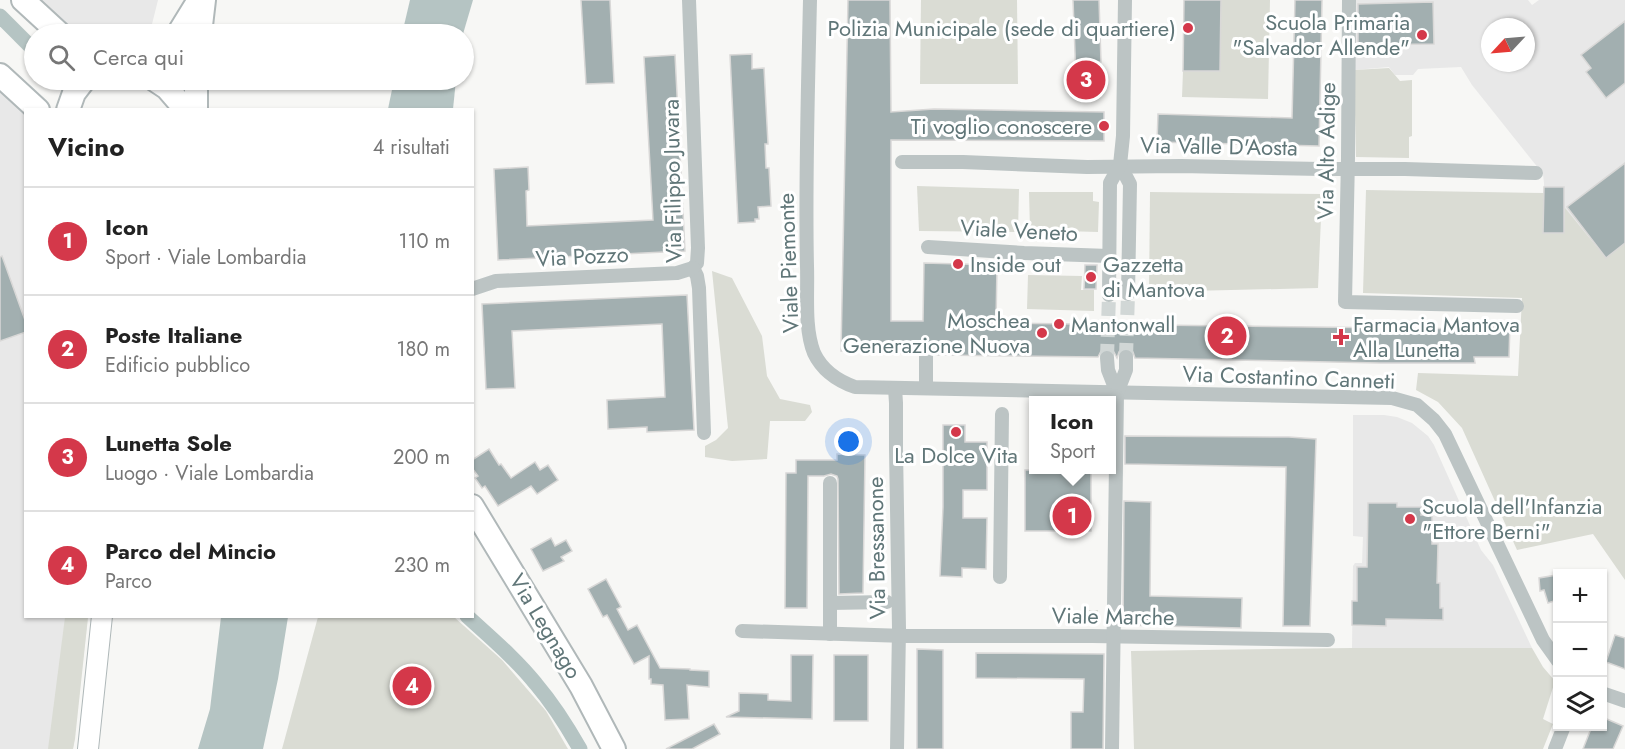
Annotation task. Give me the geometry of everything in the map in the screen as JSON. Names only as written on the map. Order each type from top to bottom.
[{"type":"main road","points":[[22,0],[49,24]]},
{"type":"main road","points":[[184,24],[199,0]]},
{"type":"main road","points":[[201,24],[204,0]]},
{"type":"main road","points":[[0,75],[36,108]]},
{"type":"main road","points":[[69,108],[76,90]]},
{"type":"main road","points":[[169,90],[184,108]]},
{"type":"main road","points":[[196,90],[196,108]]},
{"type":"main road","name":"Via Legnago","points":[[474,509],[581,686],[614,749]]},
{"type":"main road","points":[[88,749],[102,618]]},
{"type":"street","name":"Via Filippo Juvara","points":[[688,0],[698,248],[697,263],[693,268],[699,288],[704,433]]},
{"type":"street","name":"Viale Piemonte","points":[[810,0],[806,228],[808,329],[818,361],[844,383],[855,387],[1117,393]]},
{"type":"street","points":[[1108,295],[1110,183],[1120,165],[1123,136],[1125,0]]},
{"type":"street","name":"Via Alto Adige","points":[[1349,0],[1344,302],[1517,306]]},
{"type":"street","name":"Via Valle D'Aosta","points":[[902,162],[1536,173]]},
{"type":"street","points":[[1120,165],[1130,184],[1128,294]]},
{"type":"street","name":"Viale Veneto","points":[[928,247],[1108,256]]},
{"type":"street","name":"Via Pozzo","points":[[474,288],[496,281],[677,273],[693,268]]},
{"type":"street","points":[[926,355],[926,388]]},
{"type":"street","points":[[1116,454],[1117,393],[1126,370],[1126,357]]},
{"type":"street","points":[[1107,358],[1108,370],[1117,393]]},
{"type":"street","name":"Via Bressanone","points":[[895,388],[897,749]]},
{"type":"street","name":"Via Costantino Canneti","points":[[1117,393],[1392,398],[1417,405],[1434,420],[1445,434],[1535,624],[1553,656]]},
{"type":"street","points":[[1000,576],[1002,414]]},
{"type":"street","points":[[1112,749],[1116,474]]},
{"type":"street","points":[[830,483],[830,633]]},
{"type":"street","points":[[830,603],[887,602]]},
{"type":"street","name":"Viale Marche","points":[[742,631],[898,636],[1328,640]]},
{"type":"street","points":[[1607,695],[1625,701]]},
{"type":"street","points":[[1555,749],[1562,731]]},
{"type":"shaded area","points":[[38,0],[158,0],[152,24],[64,24]]},
{"type":"shaded area","points":[[410,0],[473,0],[466,24],[404,24]]},
{"type":"shaded area","points":[[921,0],[1017,0],[1018,84],[920,84]]},
{"type":"shaded area","points":[[1221,0],[1270,0],[1268,99],[1182,97],[1183,71],[1220,71]]},
{"type":"shaded area","points":[[1353,0],[1528,0],[1532,5],[1539,0],[1625,0],[1625,243],[1606,258],[1565,209],[1564,233],[1543,233],[1543,174],[1472,85],[1461,67],[1418,69],[1413,75],[1395,75],[1389,67],[1354,70]]},
{"type":"shaded area","points":[[1389,68],[1400,81],[1412,80],[1412,136],[1409,137],[1409,158],[1356,157],[1354,70]]},
{"type":"shaded area","points":[[392,90],[455,90],[453,108],[388,108]]},
{"type":"shaded area","points":[[0,92],[24,110],[24,618],[88,618],[73,749],[0,749]]},
{"type":"shaded area","points":[[917,186],[1019,189],[1018,232],[919,231]]},
{"type":"shaded area","points":[[1366,190],[1544,193],[1544,233],[1564,233],[1565,208],[1606,258],[1625,243],[1625,580],[1593,534],[1517,550],[1462,428],[1438,402],[1416,390],[1418,373],[1518,376],[1522,298],[1363,293]]},
{"type":"shaded area","points":[[1029,192],[1093,192],[1093,201],[1099,202],[1098,232],[1030,230]]},
{"type":"shaded area","points":[[1150,192],[1322,194],[1318,288],[1149,292]]},
{"type":"shaded area","points":[[712,271],[732,278],[762,336],[767,376],[780,399],[810,405],[812,412],[805,421],[770,421],[767,459],[732,461],[705,457],[705,446],[716,440],[728,428]]},
{"type":"shaded area","points":[[1028,275],[1082,276],[1081,290],[1094,290],[1094,311],[1027,309]]},
{"type":"shaded area","name":"Scuola dell'Infanzia \"Ettore Berni\"","points":[[1353,415],[1397,417],[1412,423],[1428,436],[1481,550],[1493,565],[1532,648],[1352,648],[1353,566],[1355,563],[1362,563],[1363,537],[1353,536]]},
{"type":"shaded area","points":[[1085,610],[1098,610],[1098,623],[1085,622]]},
{"type":"shaded area","points":[[65,618],[88,618],[73,749],[48,749]]},
{"type":"shaded area","points":[[221,618],[288,618],[263,749],[198,749],[210,709]]},
{"type":"shaded area","points":[[318,618],[455,618],[502,660],[546,711],[568,749],[282,749]]},
{"type":"shaded area","points":[[1532,648],[1553,679],[1553,687],[1543,719],[1553,724],[1543,749],[1134,749],[1131,651]]},
{"type":"building","points":[[581,0],[610,0],[614,83],[586,84]]},
{"type":"building","points":[[848,0],[890,0],[891,112],[934,109],[1104,112],[1104,141],[891,140],[891,321],[923,321],[924,263],[997,265],[996,323],[1481,329],[1481,323],[1510,323],[1509,357],[1474,357],[1475,363],[1380,363],[1135,358],[1133,352],[1127,348],[1119,352],[1117,358],[1114,352],[1107,349],[1101,351],[1098,357],[935,355],[933,350],[927,346],[921,348],[917,354],[841,351]]},
{"type":"building","points":[[1073,0],[1099,0],[1101,62],[1098,62],[1098,79],[1076,79]]},
{"type":"building","points":[[1184,0],[1221,0],[1220,71],[1183,71]]},
{"type":"building","points":[[1295,0],[1322,0],[1319,146],[1157,142],[1158,114],[1292,118]]},
{"type":"building","points":[[1433,2],[1434,44],[1358,45],[1358,4]]},
{"type":"building","points":[[1625,21],[1625,83],[1606,98],[1586,72],[1591,68],[1581,55]]},
{"type":"building","points":[[752,54],[752,69],[764,68],[768,144],[765,144],[766,168],[769,168],[771,206],[758,207],[759,219],[755,219],[755,222],[738,223],[730,55]]},
{"type":"building","points":[[675,55],[685,251],[498,260],[494,169],[528,167],[527,226],[653,220],[644,57]]},
{"type":"building","points":[[1625,163],[1625,243],[1606,258],[1567,207]]},
{"type":"building","points":[[1544,187],[1564,187],[1564,233],[1543,233]]},
{"type":"building","points":[[2,256],[24,317],[24,333],[0,341],[0,257]]},
{"type":"building","name":"Gazzetta di Mantova","points":[[1085,265],[1097,265],[1096,289],[1084,289]]},
{"type":"building","points":[[687,295],[694,430],[647,432],[647,427],[608,429],[607,400],[665,397],[662,324],[512,331],[515,388],[486,389],[482,304]]},
{"type":"building","points":[[943,425],[965,425],[965,442],[987,442],[987,490],[963,490],[963,518],[987,518],[986,569],[962,568],[962,577],[940,576]]},
{"type":"building","points":[[1125,436],[1316,439],[1310,626],[1283,626],[1286,467],[1125,464]]},
{"type":"building","points":[[489,449],[511,478],[535,462],[540,470],[548,465],[558,480],[537,494],[531,486],[498,506],[485,486],[482,488],[475,478],[478,476],[474,471],[474,459]]},
{"type":"building","points":[[837,454],[865,455],[863,593],[839,594],[837,476],[831,474],[808,476],[807,608],[785,608],[786,473],[796,473],[796,460],[837,460]]},
{"type":"building","points":[[1025,470],[1029,470],[1029,474],[1091,474],[1091,531],[1025,531]]},
{"type":"building","points":[[1124,501],[1151,502],[1150,596],[1242,598],[1241,628],[1123,625]]},
{"type":"building","points":[[1368,503],[1397,503],[1397,507],[1422,507],[1421,515],[1432,515],[1432,544],[1438,544],[1437,583],[1440,583],[1440,608],[1443,608],[1443,620],[1386,619],[1386,626],[1352,625],[1352,601],[1357,601],[1357,567],[1367,567]]},
{"type":"building","points":[[551,538],[555,546],[566,540],[572,551],[561,557],[564,561],[543,571],[531,549]]},
{"type":"building","points":[[1553,576],[1553,601],[1548,603],[1544,590],[1540,591],[1539,578]]},
{"type":"building","points":[[606,579],[621,607],[617,609],[628,630],[637,625],[660,668],[709,671],[709,687],[687,685],[689,719],[665,720],[663,685],[651,684],[649,656],[634,664],[607,615],[603,617],[588,589]]},
{"type":"building","points":[[1615,635],[1625,638],[1625,669],[1607,662]]},
{"type":"building","points":[[917,649],[943,650],[943,749],[917,749]]},
{"type":"building","points":[[976,653],[1104,654],[1103,749],[1071,749],[1071,712],[1083,712],[1084,679],[976,678]]},
{"type":"building","points":[[791,655],[813,655],[812,719],[726,717],[739,711],[739,693],[768,694],[768,700],[791,701]]},
{"type":"building","points":[[834,655],[868,655],[868,721],[834,721]]},
{"type":"building","points":[[1607,719],[1623,726],[1613,749],[1583,749],[1590,731],[1607,731]]},
{"type":"building","points":[[714,724],[720,734],[692,749],[666,749]]},
{"type":"waterway","points":[[0,16],[24,40]]},
{"type":"waterway","points":[[469,618],[528,675],[554,707],[580,749]]},
{"type":"tunnel","points":[[1126,357],[1128,294]]},
{"type":"tunnel","points":[[1107,358],[1109,295]]},
{"type":"place","name":"Polizia Municipale (sede di quartiere)","points":[[1188,28]]},
{"type":"place","name":"Scuola Primaria \"Salvador Allende\"","points":[[1422,35]]},
{"type":"place","name":"Lunetta Sole","points":[[1086,80]]},
{"type":"place","name":"Ti voglio conoscere","points":[[1104,126]]},
{"type":"place","name":"Inside out","points":[[958,264]]},
{"type":"place","name":"Gazzetta di Mantova","points":[[1091,277]]},
{"type":"place","name":"Mantonwall","points":[[1059,324]]},
{"type":"place","name":"Moschea Generazione Nuova","points":[[1042,333]]},
{"type":"place","name":"Poste Italiane","points":[[1227,336]]},
{"type":"place","name":"Farmacia Mantova Alla Lunetta","points":[[1341,337]]},
{"type":"place","name":"La Dolce Vita","points":[[956,432]]},
{"type":"place","name":"Icon","points":[[1072,516]]},
{"type":"place","name":"Scuola dell'Infanzia \"Ettore Berni\"","points":[[1410,519]]},
{"type":"place","name":"Parco del Mincio","points":[[412,686]]}]
